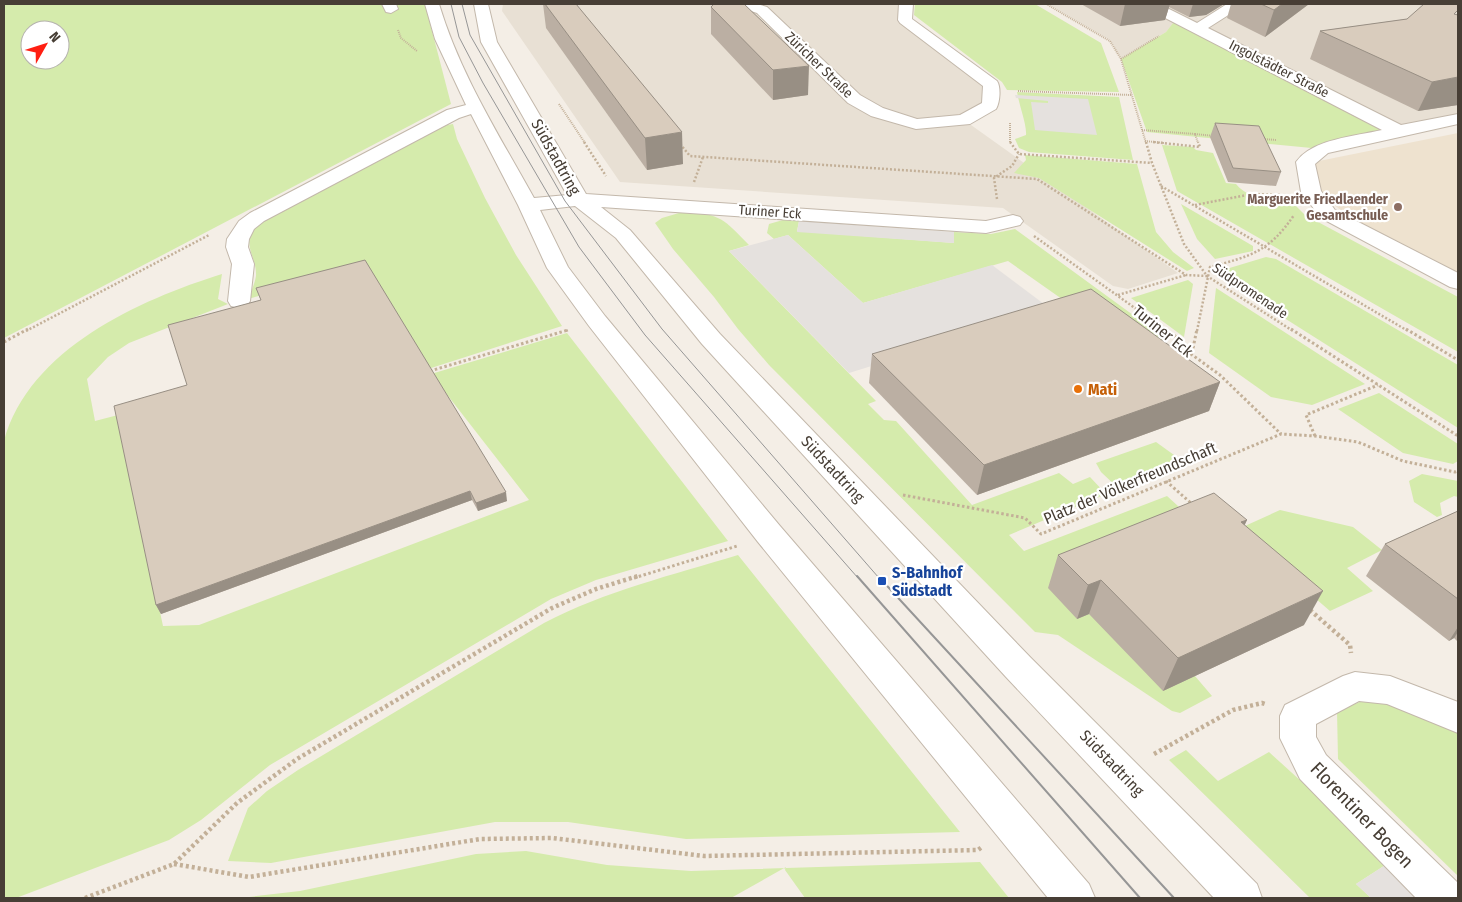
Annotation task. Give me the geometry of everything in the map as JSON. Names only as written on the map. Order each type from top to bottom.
[{"type":"street","points":[[432,4],[442,39],[528,205],[558,268],[597,321],[768,534],[1074,898]]},
{"type":"street","name":"Südstadtring","points":[[481,4],[489,42],[579,200],[623,234],[717,346],[1018,667],[1242,898]]},
{"type":"street","name":"Züricher Straße","points":[[744,4],[762,10],[854,99],[876,112],[916,124],[964,120],[990,104],[994,87]]},
{"type":"street","points":[[906,4],[905,20],[994,87]]},
{"type":"street","name":"Ingolstädter Straße","points":[[1149,4],[1399,131]]},
{"type":"street","points":[[1198,28],[1236,4]]},
{"type":"street","points":[[239,301],[243,264],[237,247],[240,232],[246,225],[453,114],[476,107]]},
{"type":"street","points":[[1458,119],[1322,149],[1305,162],[1311,192],[1328,214],[1458,282]]},
{"type":"street","name":"Turiner Eck","points":[[528,205],[579,200],[986,227],[1013,221]]},
{"type":"street","points":[[1298,716],[1355,686],[1390,690],[1458,718]]},
{"type":"street","name":"Florentiner Bogen","points":[[1298,716],[1298,738],[1313,767],[1444,898]]},
{"type":"path","name":"Südpromenade","points":[[1046,4],[1110,41],[1121,59],[1145,141],[1161,186],[1184,244],[1207,276],[1458,436]]},
{"type":"path","points":[[994,87],[1131,95]]},
{"type":"path","points":[[994,87],[1009,103],[1010,143],[1020,154],[1152,163]]},
{"type":"path","points":[[558,102],[606,176]]},
{"type":"path","points":[[1142,130],[1222,136]]},
{"type":"path","points":[[1145,141],[1200,147],[1195,134]]},
{"type":"path","points":[[1258,139],[1276,140]]},
{"type":"path","points":[[678,141],[690,156],[994,178],[1037,179],[1186,275]]},
{"type":"path","points":[[994,178],[1012,166],[1020,154]]},
{"type":"path","points":[[691,190],[703,157]]},
{"type":"path","name":"Turiner Eck","points":[[994,178],[995,196],[1013,221],[1175,336],[1191,354],[1220,375],[1281,434]]},
{"type":"path","points":[[1161,186],[1458,360]]},
{"type":"path","points":[[1194,206],[1252,194],[1287,196]]},
{"type":"path","points":[[1191,354],[1210,267],[1254,255],[1267,248],[1285,230],[1294,214]]},
{"type":"path","points":[[1117,295],[1186,275],[1207,276]]},
{"type":"path","points":[[429,371],[597,321]]},
{"type":"path","points":[[1315,436],[1306,415],[1378,385]]},
{"type":"path","points":[[1281,434],[1315,436],[1358,442],[1403,460],[1455,472],[1458,471]]},
{"type":"path","name":"Platz der Völkerfreundschaft","points":[[902,495],[1025,518],[1041,534],[1281,434]]},
{"type":"path","points":[[1166,481],[1195,507]]},
{"type":"path","points":[[85,898],[174,864],[237,803],[297,759],[552,608],[596,589],[744,544]]},
{"type":"path","points":[[1304,604],[1350,645],[1355,686]]},
{"type":"path","points":[[1120,772],[1233,710],[1262,703],[1298,716]]},
{"type":"path","points":[[174,864],[249,877],[480,839],[552,838],[704,856],[978,850],[1018,830]]},
{"type":"shaded area","points":[[503,4],[905,4],[905,20],[990,84],[990,104],[964,120],[1178,273],[1128,289],[1113,286],[1003,208],[620,182],[502,11]]},
{"type":"shaded area","points":[[1047,4],[1458,4],[1458,119],[1399,131],[1178,18],[1166,32],[1121,59],[1110,40]]},
{"type":"shaded area","points":[[1015,95],[1088,99],[1097,135],[1035,130],[1031,102],[1048,103],[1048,101],[1016,98]]},
{"type":"shaded area","name":"Marguerite Friedlaender Gesamtschule","points":[[1458,133],[1458,275],[1356,222],[1318,192],[1314,162]]},
{"type":"shaded area","points":[[799,221],[954,232],[954,243],[797,232]]},
{"type":"shaded area","points":[[788,235],[863,303],[992,265],[1052,310],[849,373],[729,251]]},
{"type":"shaded area","points":[[1390,862],[1428,898],[1371,898],[1356,884]]},
{"type":"green space","points":[[4,4],[425,4],[451,104],[4,338]]},
{"type":"green space","points":[[915,4],[1035,4],[1101,43],[1119,92],[1007,90],[1002,82],[914,15]]},
{"type":"green space","points":[[1177,18],[1399,131],[1322,149],[1147,132],[1121,59],[1166,32]]},
{"type":"green space","points":[[1017,92],[1119,97],[1133,160],[1029,152],[1019,148],[1015,139],[1026,135],[1026,131]]},
{"type":"green space","points":[[453,124],[457,139],[485,198],[516,255],[562,326],[428,369],[307,283],[248,299],[256,276],[249,240],[254,226],[442,126]]},
{"type":"green space","points":[[1162,145],[1193,147],[1196,150],[1213,153],[1226,183],[1236,184],[1254,196],[1293,198],[1297,207],[1305,215],[1458,297],[1458,352],[1177,191]]},
{"type":"green space","points":[[1025,155],[1137,164],[1156,232],[1173,252],[1194,268],[1187,271],[1039,178],[1014,173],[1026,160]]},
{"type":"green space","points":[[1181,204],[1253,246],[1253,251],[1215,259],[1197,239]]},
{"type":"green space","points":[[679,213],[703,214],[719,218],[740,236],[749,245],[729,251],[876,401],[868,404],[884,420],[896,421],[972,505],[1059,473],[1073,484],[1090,477],[1106,494],[1009,535],[1024,551],[1167,496],[1200,526],[1150,588],[1195,676],[1212,696],[1180,713],[1172,711],[1058,635],[1035,632],[769,365],[738,329],[714,297],[673,249],[655,223],[662,218]]},
{"type":"green space","points":[[783,220],[799,221],[797,231],[954,243],[954,232],[991,234],[1015,229],[1166,339],[1144,344],[1069,304],[1008,261],[863,303],[788,235],[774,239],[767,233],[769,224]]},
{"type":"green space","points":[[1266,257],[1276,259],[1458,365],[1458,428],[1213,273]]},
{"type":"green space","points":[[222,274],[218,299],[228,304],[129,343],[108,357],[87,379],[95,421],[118,415],[163,626],[199,625],[529,500],[431,374],[567,333],[728,541],[596,580],[551,599],[270,765],[201,820],[169,840],[16,898],[4,898],[4,441],[17,408],[37,380],[62,355],[91,333],[123,314],[156,298]]},
{"type":"green space","points":[[1188,280],[1193,284],[1184,337],[1131,298]]},
{"type":"green space","points":[[1216,288],[1365,384],[1312,405],[1271,397],[1209,353]]},
{"type":"green space","points":[[1379,393],[1458,444],[1458,461],[1453,464],[1403,453],[1338,409]]},
{"type":"green space","points":[[1156,442],[1174,455],[1169,471],[1119,489],[1101,472],[1096,463]]},
{"type":"green space","points":[[1422,474],[1458,481],[1458,497],[1454,496],[1440,503],[1442,515],[1437,517],[1414,502],[1409,481]]},
{"type":"green space","points":[[1280,510],[1353,527],[1382,550],[1347,568],[1373,591],[1330,611],[1236,530]]},
{"type":"green space","points":[[738,555],[960,832],[686,839],[568,822],[495,822],[271,863],[228,861],[248,808],[267,791],[298,770],[544,623],[615,593]]},
{"type":"green space","points":[[1375,696],[1437,717],[1458,731],[1458,876],[1338,759],[1337,711]]},
{"type":"green space","points":[[1186,750],[1218,781],[1269,752],[1390,862],[1356,884],[1371,898],[1310,898],[1169,760]]},
{"type":"green space","points":[[526,851],[607,865],[691,871],[784,868],[731,898],[240,898],[300,891],[476,854]]},
{"type":"green space","points":[[980,862],[1009,898],[805,898],[785,870],[786,868]]},
{"type":"building","points":[[545,4],[576,4],[682,132],[645,138]]},
{"type":"building","points":[[714,4],[744,4],[809,66],[773,70],[711,7]]},
{"type":"building","points":[[1261,4],[1282,4],[1274,10]]},
{"type":"building","points":[[1424,4],[1458,4],[1458,10],[1454,14],[1458,15],[1458,77],[1432,82],[1320,31],[1407,19]]},
{"type":"building","points":[[1215,123],[1259,126],[1281,172],[1233,168]]},
{"type":"building","points":[[365,260],[506,492],[476,503],[470,491],[156,605],[114,406],[187,385],[168,325],[261,300],[256,288]]},
{"type":"building","points":[[1091,289],[1220,382],[984,465],[872,354]]},
{"type":"building","points":[[1214,493],[1247,520],[1241,522],[1323,591],[1178,658],[1101,580],[1088,585],[1058,555]]},
{"type":"building","points":[[1458,511],[1458,599],[1385,544]]},
{"type":"tram line","points":[[451,4],[459,37],[483,83],[579,247],[645,335],[858,578]]},
{"type":"tram line","points":[[462,4],[470,35],[565,201],[662,329],[879,578]]},
{"type":"tram line","points":[[857,576],[1140,898]]},
{"type":"tram line","points":[[878,576],[1174,898]]},
{"type":"place","name":"Marguerite Friedlaender Gesamtschule","points":[[1398,207]]},
{"type":"place","name":"Mati","points":[[1078,389]]},
{"type":"place","name":"S-Bahnhof Südstadt","points":[[882,581]]}]
